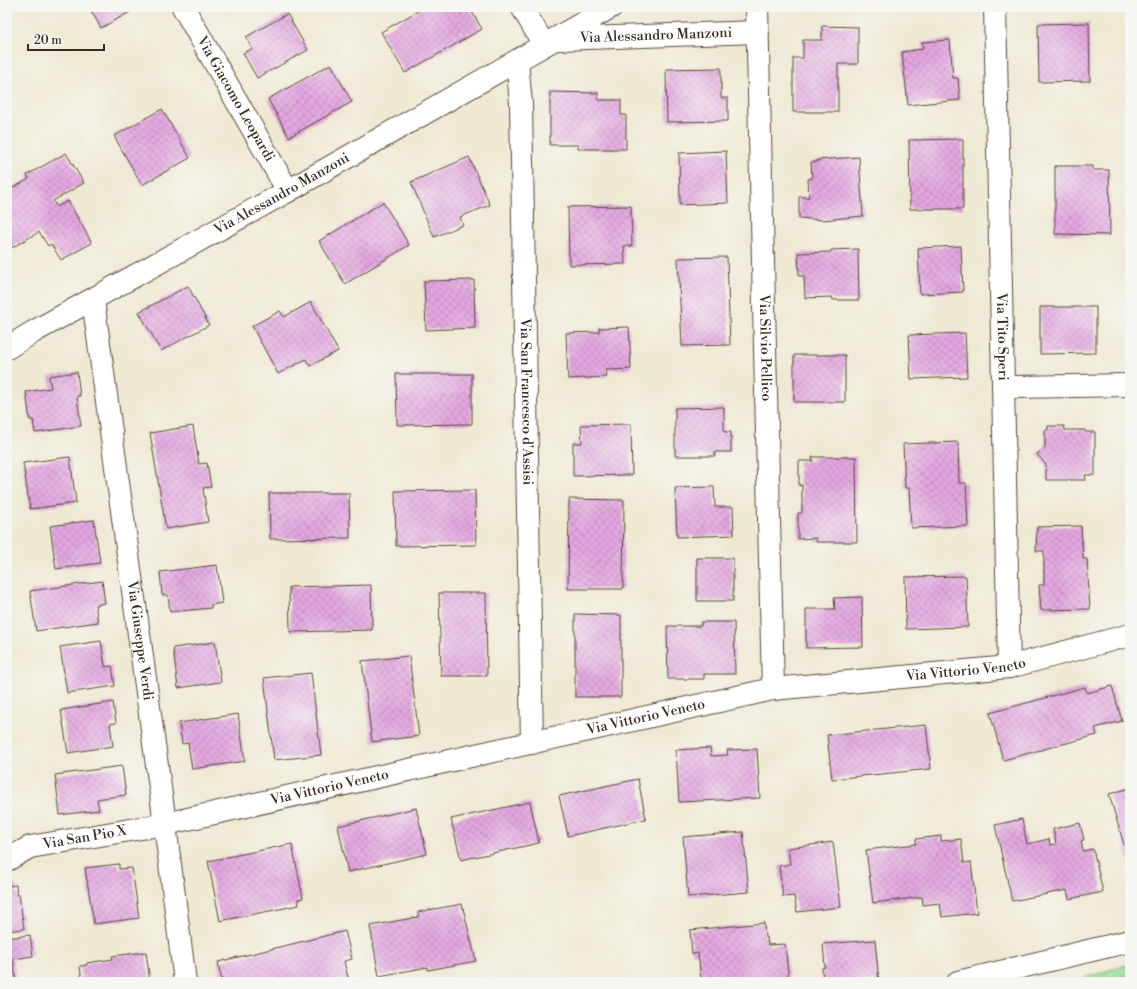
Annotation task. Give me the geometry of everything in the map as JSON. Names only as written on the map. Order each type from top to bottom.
[{"type":"street","name":"Via Giacomo Leopardi","points":[[183,7],[288,191]]},
{"type":"street","points":[[522,7],[550,42]]},
{"type":"street","name":"Via Alessandro Manzoni","points":[[7,348],[288,191],[611,7]]},
{"type":"street","name":"Via Silvio Pellico","points":[[757,7],[773,688]]},
{"type":"street","name":"Via Tito Speri","points":[[995,7],[1009,668]]},
{"type":"street","name":"Via Alessandro Manzoni","points":[[550,42],[758,32]]},
{"type":"street","name":"Via San Francesco d'Assisi","points":[[517,61],[521,111],[532,743]]},
{"type":"street","name":"Via Giuseppe Verdi","points":[[93,300],[165,824],[185,982]]},
{"type":"street","points":[[1004,389],[1015,387],[1130,386]]},
{"type":"street","name":"Via Vittorio Veneto","points":[[165,824],[773,688],[1009,668],[1130,635]]},
{"type":"street","name":"Via San Pio X","points":[[7,860],[30,847],[165,824]]},
{"type":"street","points":[[958,982],[1130,941]]},
{"type":"green space","points":[[1130,964],[1130,982],[1074,982],[1076,980]]},
{"type":"building","points":[[89,7],[139,7],[101,28]]},
{"type":"building","points":[[425,7],[469,7],[482,29],[405,73],[381,32]]},
{"type":"building","points":[[287,14],[308,50],[257,78],[243,53],[252,49],[246,37]]},
{"type":"building","points":[[1089,23],[1090,81],[1039,82],[1038,24]]},
{"type":"building","points":[[822,26],[858,27],[858,64],[838,64],[838,112],[793,112],[793,58],[803,58],[803,40],[822,40]]},
{"type":"building","points":[[950,40],[953,78],[958,78],[960,100],[908,105],[902,52],[923,49],[922,42]]},
{"type":"building","points":[[331,64],[352,102],[289,137],[268,99]]},
{"type":"building","points":[[721,68],[721,98],[728,98],[728,121],[667,122],[666,69]]},
{"type":"building","points":[[550,92],[598,93],[598,100],[621,100],[621,115],[626,115],[626,149],[578,149],[578,145],[550,145]]},
{"type":"building","points":[[162,109],[190,158],[142,185],[114,136]]},
{"type":"building","points":[[963,139],[963,209],[910,209],[909,140]]},
{"type":"building","points":[[726,151],[728,203],[680,205],[679,153]]},
{"type":"building","points":[[66,153],[84,183],[53,201],[57,207],[68,201],[92,243],[61,260],[51,244],[48,246],[39,232],[8,250],[7,191],[29,179],[27,175]]},
{"type":"building","points":[[469,157],[490,205],[460,217],[463,225],[434,237],[411,182]]},
{"type":"building","points":[[859,157],[863,216],[823,220],[799,218],[799,197],[809,197],[808,179],[812,178],[811,162],[817,162],[817,160]]},
{"type":"building","points":[[1055,166],[1093,166],[1093,170],[1109,170],[1110,235],[1055,234]]},
{"type":"building","points":[[383,202],[409,245],[345,284],[319,241]]},
{"type":"building","points":[[631,206],[632,246],[624,246],[625,264],[569,265],[568,207]]},
{"type":"building","points":[[961,246],[963,292],[920,294],[918,248]]},
{"type":"building","points":[[858,249],[859,300],[833,300],[832,297],[805,298],[804,276],[799,276],[798,253]]},
{"type":"building","points":[[727,257],[730,345],[682,346],[678,258]]},
{"type":"building","points":[[474,280],[475,328],[426,330],[424,281]]},
{"type":"building","points":[[188,286],[209,325],[161,351],[139,312]]},
{"type":"building","points":[[311,302],[338,351],[310,366],[306,359],[278,374],[252,326],[280,311],[284,317]]},
{"type":"building","points":[[1040,307],[1096,307],[1096,353],[1040,354]]},
{"type":"building","points":[[629,327],[631,369],[606,370],[607,377],[568,379],[566,333],[599,332],[599,328]]},
{"type":"building","points":[[965,333],[967,377],[911,379],[909,335]]},
{"type":"building","points":[[794,355],[845,355],[845,402],[794,402]]},
{"type":"building","points":[[77,372],[80,396],[77,396],[81,426],[35,433],[33,420],[30,420],[26,392],[51,388],[49,376]]},
{"type":"building","points":[[396,374],[472,374],[472,424],[397,425]]},
{"type":"building","points":[[724,407],[724,432],[731,432],[731,452],[715,452],[715,456],[675,456],[675,408]]},
{"type":"building","points":[[631,424],[632,475],[573,476],[573,443],[582,443],[581,425]]},
{"type":"building","points":[[193,426],[199,464],[207,463],[211,487],[203,488],[208,522],[166,529],[150,433]]},
{"type":"building","points":[[1048,426],[1064,426],[1065,430],[1085,430],[1085,432],[1095,432],[1095,475],[1085,475],[1086,480],[1046,480],[1046,465],[1037,454],[1045,448],[1045,430],[1048,430]]},
{"type":"building","points":[[958,442],[959,483],[966,483],[968,526],[911,528],[909,488],[905,488],[903,444]]},
{"type":"building","points":[[70,457],[76,503],[30,509],[23,463]]},
{"type":"building","points":[[812,457],[856,457],[857,542],[816,542],[816,538],[798,539],[798,513],[802,513],[802,485],[799,486],[799,461],[813,461]]},
{"type":"building","points":[[714,487],[715,507],[733,507],[734,535],[677,537],[675,488]]},
{"type":"building","points":[[475,490],[476,545],[396,546],[395,491]]},
{"type":"building","points":[[269,493],[349,493],[350,538],[270,539]]},
{"type":"building","points":[[569,499],[624,500],[623,589],[568,589]]},
{"type":"building","points":[[94,520],[100,563],[56,569],[50,526]]},
{"type":"building","points":[[1081,526],[1083,559],[1087,559],[1090,609],[1041,610],[1039,585],[1044,585],[1044,551],[1036,551],[1037,527]]},
{"type":"building","points":[[697,558],[733,558],[733,601],[697,601]]},
{"type":"building","points":[[217,565],[222,603],[211,605],[211,608],[170,612],[168,595],[162,595],[160,572]]},
{"type":"building","points":[[966,576],[968,627],[906,629],[905,577]]},
{"type":"building","points":[[102,581],[105,603],[95,605],[98,622],[36,631],[30,591]]},
{"type":"building","points":[[371,585],[372,630],[290,632],[289,587]]},
{"type":"building","points":[[439,593],[486,593],[487,676],[441,676]]},
{"type":"building","points":[[862,597],[863,647],[806,648],[806,609],[835,609],[834,598]]},
{"type":"building","points":[[575,614],[621,615],[621,697],[575,697]]},
{"type":"building","points":[[701,622],[734,622],[735,674],[704,674],[704,679],[668,679],[667,626],[701,626]]},
{"type":"building","points":[[101,641],[105,667],[112,666],[115,686],[67,693],[60,647]]},
{"type":"building","points":[[215,642],[221,682],[178,688],[173,648]]},
{"type":"building","points":[[409,656],[419,736],[372,742],[362,661]]},
{"type":"building","points":[[311,673],[321,755],[274,760],[264,678]]},
{"type":"building","points":[[1112,686],[1122,721],[1095,728],[1097,735],[1003,760],[990,713],[1085,687],[1087,693]]},
{"type":"building","points":[[113,702],[116,723],[110,724],[113,746],[68,753],[61,710]]},
{"type":"building","points":[[238,714],[245,761],[192,769],[188,743],[182,744],[179,723]]},
{"type":"building","points":[[926,725],[931,769],[832,779],[827,735]]},
{"type":"building","points":[[710,748],[711,756],[728,755],[727,750],[757,749],[760,798],[679,802],[676,750]]},
{"type":"building","points":[[122,766],[126,795],[97,799],[99,810],[60,815],[55,775]]},
{"type":"building","points":[[638,779],[646,819],[568,836],[559,796]]},
{"type":"building","points":[[1130,788],[1130,865],[1109,794]]},
{"type":"building","points":[[530,802],[539,843],[461,860],[451,819]]},
{"type":"building","points":[[416,808],[427,854],[348,872],[338,826]]},
{"type":"building","points":[[1022,819],[1027,844],[1049,839],[1050,845],[1056,844],[1053,829],[1080,823],[1084,840],[1081,841],[1083,851],[1093,849],[1103,892],[1069,899],[1067,890],[1012,901],[995,825]]},
{"type":"building","points":[[743,832],[749,892],[688,897],[683,837]]},
{"type":"building","points":[[941,836],[941,841],[961,839],[964,863],[971,862],[977,913],[942,917],[940,903],[923,905],[922,897],[873,903],[866,850],[916,844],[916,839]]},
{"type":"building","points":[[833,842],[841,907],[797,912],[794,896],[783,897],[779,866],[790,864],[788,848]]},
{"type":"building","points":[[292,844],[303,898],[298,899],[299,905],[220,921],[208,861]]},
{"type":"building","points":[[119,864],[119,869],[132,868],[139,918],[94,924],[85,868]]},
{"type":"building","points":[[16,885],[17,895],[19,894],[24,929],[7,931],[7,886]]},
{"type":"building","points":[[462,904],[476,961],[428,970],[428,967],[379,976],[370,926],[418,917],[418,912]]},
{"type":"building","points":[[764,923],[765,937],[767,937],[768,945],[785,944],[789,982],[696,982],[696,980],[701,980],[698,953],[692,954],[690,930]]},
{"type":"building","points":[[345,931],[352,959],[344,961],[349,982],[222,982],[218,962]]},
{"type":"building","points":[[30,935],[33,956],[13,959],[16,981],[7,982],[7,938]]},
{"type":"building","points":[[875,940],[879,982],[823,982],[822,968],[825,967],[823,944]]},
{"type":"building","points":[[146,952],[150,982],[82,982],[80,966],[87,965],[87,963],[113,959],[112,956]]}]
